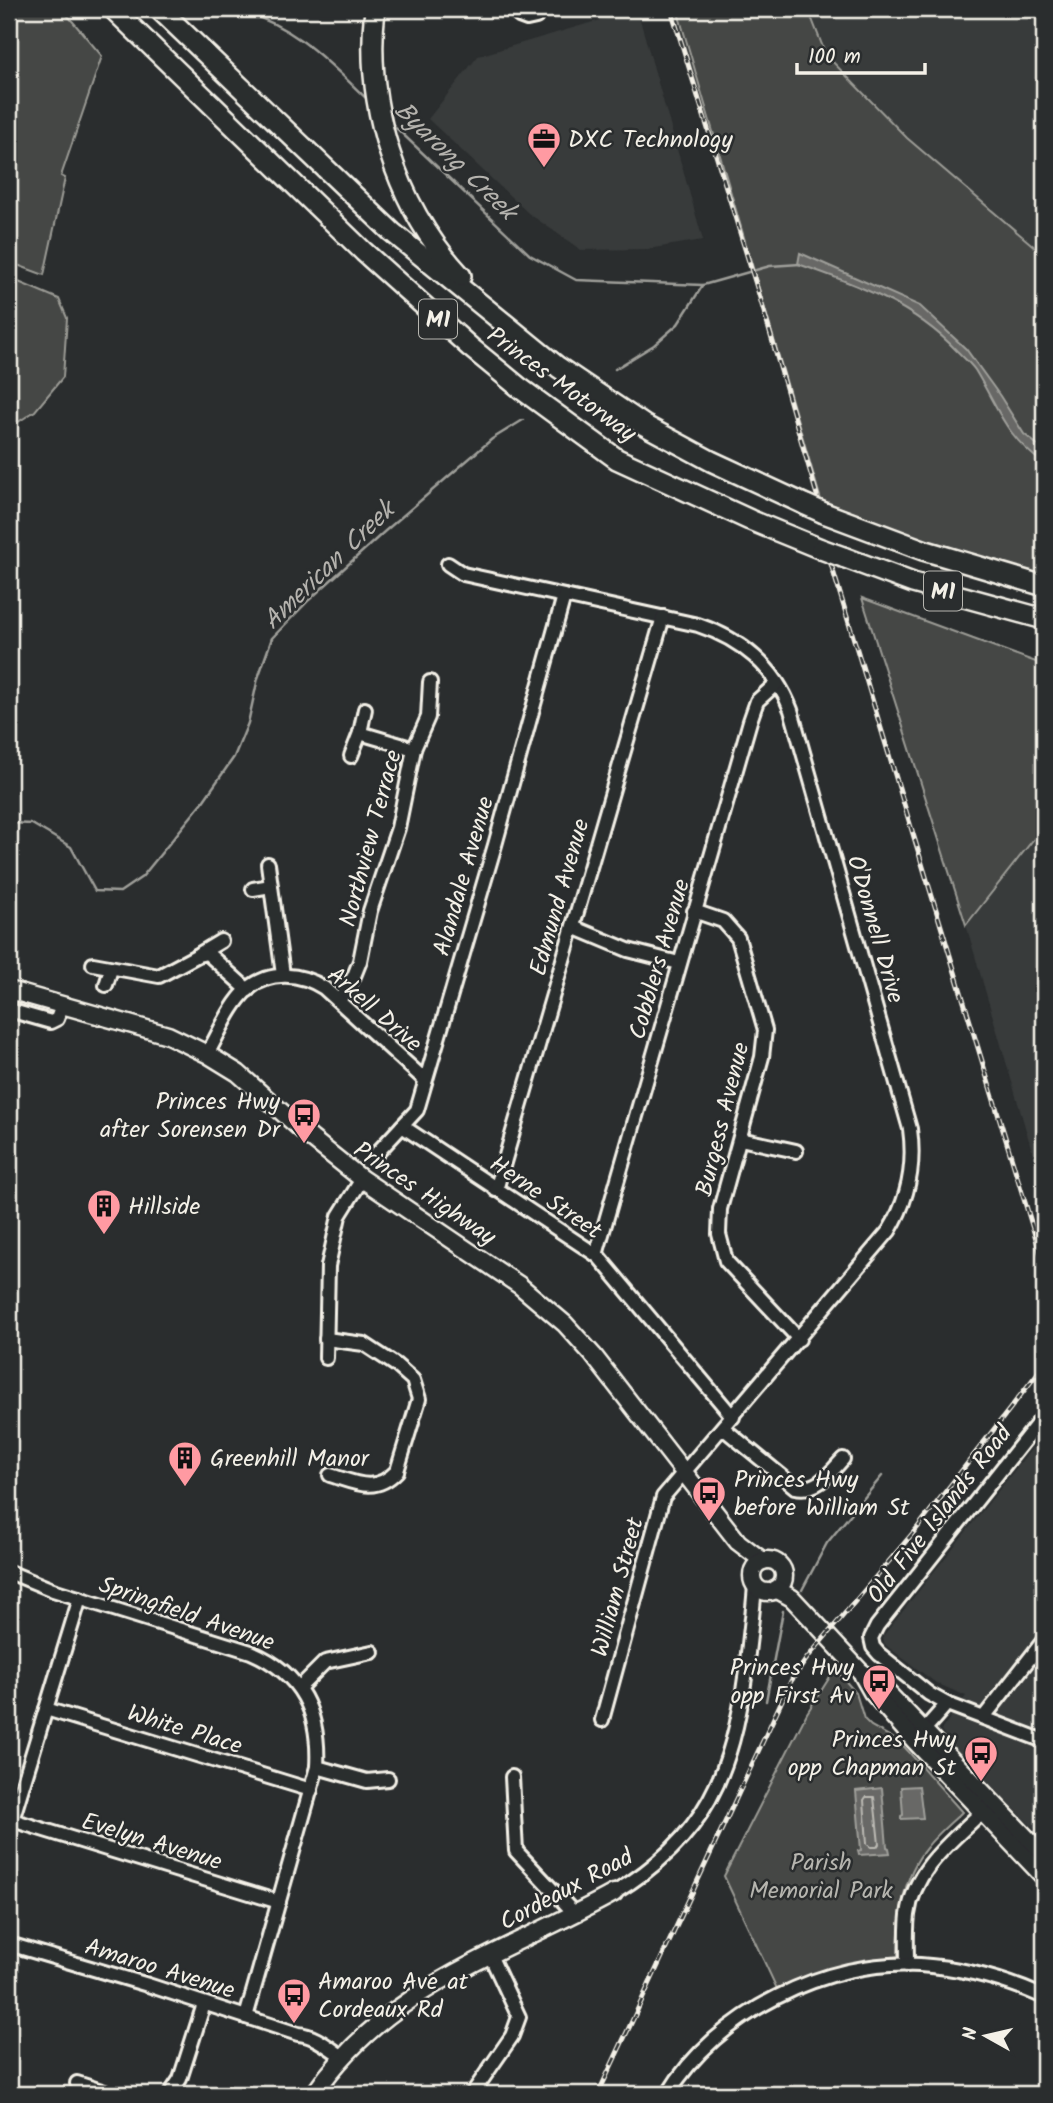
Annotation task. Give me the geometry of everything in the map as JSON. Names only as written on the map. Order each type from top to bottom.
[{"type":"highway","name":"Princes Motorway","points":[[113,9],[364,252],[470,347],[520,388],[617,459],[750,520],[821,549],[913,583],[1044,619]]},
{"type":"highway","name":"Princes Motorway","points":[[159,9],[392,232],[558,367],[644,425],[711,461],[815,509],[923,550],[1044,586]]},
{"type":"highway","points":[[375,9],[373,48],[376,83],[389,154],[413,210],[449,263],[488,306],[558,367]]},
{"type":"main road","name":"Princes Highway","points":[[9,990],[168,1035],[207,1054],[238,1073],[362,1179],[519,1285],[565,1324],[685,1473],[766,1580],[792,1598],[860,1671],[872,1692],[919,1735],[987,1807],[1044,1877]]},
{"type":"main road","name":"Princes Highway","points":[[987,1807],[1044,1856]]},
{"type":"main road","name":"Cordeaux Road","points":[[314,2094],[340,2060],[372,2028],[400,2006],[436,1982],[614,1893]]},
{"type":"street","points":[[516,9],[519,16],[527,19],[536,17],[540,9]]},
{"type":"street","name":"O'Donnell Drive","points":[[447,564],[463,574],[723,632],[754,655],[777,683],[792,710],[906,1109],[913,1148],[910,1176],[898,1217],[685,1473]]},
{"type":"street","name":"Alandale Avenue","points":[[376,1154],[417,1110],[495,845],[564,596]]},
{"type":"street","name":"Edmund Avenue","points":[[496,1189],[663,617]]},
{"type":"street","name":"Northview Terrace","points":[[339,1001],[354,976],[362,954],[370,911],[398,828],[414,749],[428,717],[430,682]]},
{"type":"street","name":"Cobblers Avenue","points":[[596,1255],[750,721],[757,701],[777,683]]},
{"type":"street","points":[[351,756],[365,709]]},
{"type":"street","points":[[360,733],[414,749]]},
{"type":"street","points":[[207,1054],[247,990],[263,980],[283,975],[268,864]]},
{"type":"street","points":[[253,889],[271,886]]},
{"type":"street","name":"Burgess Avenue","points":[[694,911],[723,920],[738,938],[765,1030],[762,1057],[720,1209],[719,1234],[726,1261],[799,1339]]},
{"type":"street","points":[[573,927],[628,950],[679,963]]},
{"type":"street","points":[[93,964],[159,976],[221,941]]},
{"type":"street","points":[[201,954],[210,954],[247,990]]},
{"type":"street","points":[[106,985],[111,969]]},
{"type":"street","name":"Arkell Drive","points":[[283,975],[314,981],[425,1080]]},
{"type":"street","points":[[9,1010],[51,1021],[57,1019],[62,1006]]},
{"type":"street","name":"Herne Street","points":[[402,1126],[596,1255],[733,1417]]},
{"type":"street","points":[[740,1139],[796,1152]]},
{"type":"street","points":[[326,1358],[327,1271],[337,1223],[343,1208],[362,1179]]},
{"type":"street","points":[[326,1339],[363,1344],[396,1365],[414,1380],[419,1399],[397,1471],[390,1479],[368,1486],[330,1475]]},
{"type":"street","name":"Old Five Islands Road","points":[[947,1704],[929,1694],[879,1654],[873,1647],[871,1637],[1042,1418]]},
{"type":"street","points":[[723,1428],[796,1487],[804,1489],[814,1486],[843,1459]]},
{"type":"street","name":"William Street","points":[[602,1720],[660,1507],[669,1488],[685,1473]]},
{"type":"street","name":"Springfield Avenue","points":[[9,1572],[27,1581],[251,1652],[278,1667],[299,1688],[315,1721],[317,1767],[247,2017]]},
{"type":"street","name":"Cordeaux Road","points":[[614,1893],[639,1878],[670,1852],[699,1818],[714,1793],[738,1726],[753,1615],[766,1580]]},
{"type":"street","points":[[10,1825],[80,1598]]},
{"type":"street","points":[[984,1717],[1044,1640]]},
{"type":"street","points":[[299,1688],[325,1662],[372,1652]]},
{"type":"street","points":[[919,1735],[947,1704],[1044,1741]]},
{"type":"street","name":"White Place","points":[[46,1709],[311,1790]]},
{"type":"street","points":[[317,1767],[367,1781],[388,1779]]},
{"type":"street","points":[[512,1777],[516,1851],[575,1914]]},
{"type":"street","points":[[906,1965],[908,1914],[919,1882],[929,1863],[987,1807]]},
{"type":"street","name":"Evelyn Avenue","points":[[10,1825],[279,1902]]},
{"type":"street","name":"Amaroo Avenue","points":[[9,1944],[298,2034],[340,2060]]},
{"type":"street","points":[[472,2094],[512,2036],[519,2017],[489,1955]]},
{"type":"street","points":[[668,2094],[703,2049],[748,2014],[810,1982],[836,1974],[906,1965],[949,1968],[991,1976],[1044,1997]]},
{"type":"street","points":[[170,2094],[180,2079],[204,2004]]},
{"type":"street","points":[[77,2083],[111,2094]]},
{"type":"shaded area","points":[[637,9],[703,240],[648,249],[581,250],[528,213],[428,119],[478,56]]},
{"type":"shaded area","points":[[679,9],[1044,9],[1044,575]]},
{"type":"shaded area","points":[[1044,826],[1044,1192],[966,925]]},
{"type":"shaded area","points":[[1044,1433],[1044,1837],[948,1741],[941,1730],[966,1696],[936,1683],[889,1648],[884,1643],[883,1636]]},
{"type":"green space","points":[[9,9],[63,10],[102,56],[61,176],[65,178],[44,275],[9,262]]},
{"type":"green space","points":[[677,9],[808,9],[826,55],[907,138],[1044,255],[1044,575],[917,538],[821,500]]},
{"type":"green space","points":[[9,278],[59,299],[67,318],[63,377],[35,411],[9,428]]},
{"type":"green space","points":[[862,598],[1044,665],[1044,826],[966,925]]},
{"type":"green space","name":"Parish Memorial Park","points":[[835,1669],[856,1693],[864,1719],[871,1726],[900,1742],[962,1812],[931,1842],[912,1872],[903,1899],[898,1956],[836,1968],[777,1989],[724,1876],[807,1713]]},
{"type":"water","points":[[800,253],[920,306],[966,349],[1024,434],[1044,450],[1044,464],[1019,442],[975,370],[940,335],[883,298],[798,264]]},
{"type":"water","points":[[919,1786],[923,1818],[901,1819],[901,1787]]},
{"type":"water","points":[[882,1788],[887,1847],[890,1853],[859,1855],[858,1851],[861,1850],[856,1791]]},
{"type":"waterway","name":"Byarong Creek","points":[[203,9],[241,12],[278,26],[311,48],[369,101]]},
{"type":"waterway","name":"Byarong Creek","points":[[391,123],[530,255],[576,280],[703,285]]},
{"type":"waterway","name":"American Creek","points":[[615,369],[654,345],[678,324],[703,285],[770,266],[800,264]]},
{"type":"waterway","name":"American Creek","points":[[9,823],[32,824],[71,847],[95,891],[120,892],[142,877],[202,803],[234,757],[248,723],[258,678],[272,638],[309,600],[384,532],[492,439],[523,420]]},
{"type":"waterway","points":[[802,1590],[827,1543],[882,1476]]},
{"type":"waterway","points":[[766,1701],[783,1611]]},
{"type":"railway","points":[[671,9],[758,291],[817,495]]},
{"type":"railway","points":[[831,564],[1044,1265]]},
{"type":"railway","points":[[598,2094],[791,1681],[808,1657],[918,1527],[1044,1365]]},
{"type":"place","name":"DXC Technology","points":[[544,169]]},
{"type":"place","name":"Princes Hwy after Sorensen Dr","points":[[304,1145]]},
{"type":"place","name":"Hillside","points":[[104,1236]]},
{"type":"place","name":"Greenhill Manor","points":[[185,1488]]},
{"type":"place","name":"Princes Hwy before William St","points":[[709,1523]]},
{"type":"place","name":"Princes Hwy opp First Av","points":[[879,1711]]},
{"type":"place","name":"Princes Hwy opp Chapman St","points":[[981,1783]]},
{"type":"place","name":"Amaroo Ave at Cordeaux Rd","points":[[294,2025]]}]
